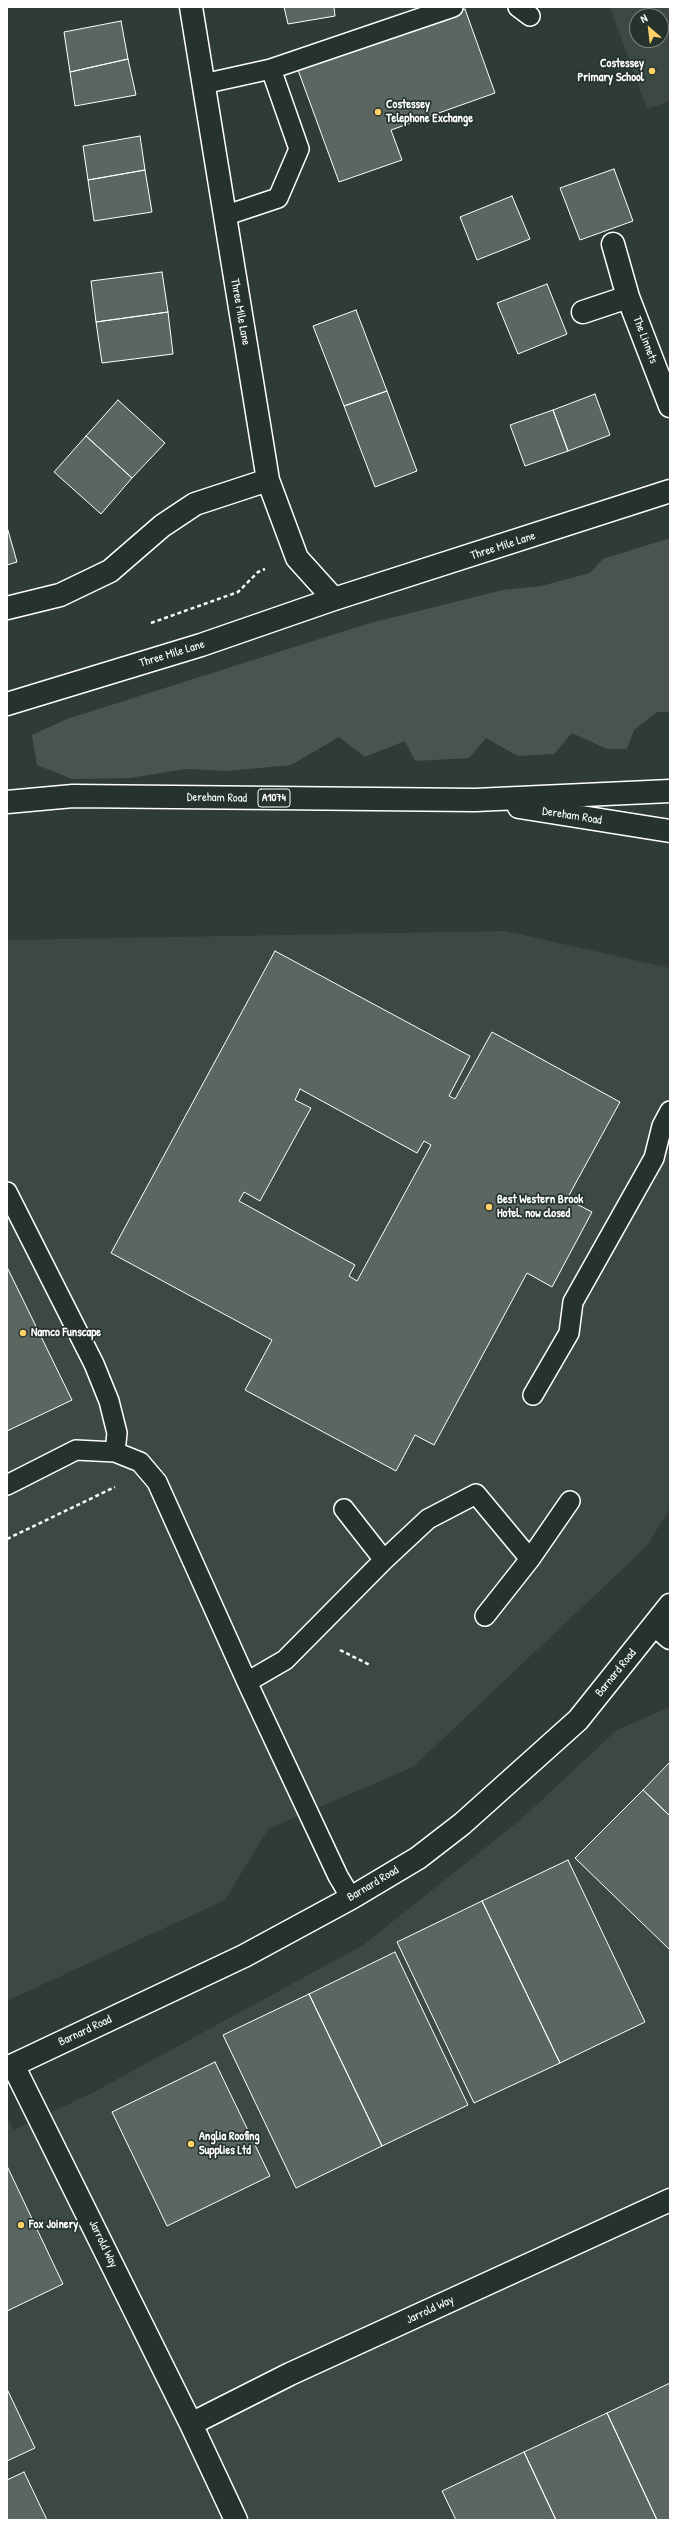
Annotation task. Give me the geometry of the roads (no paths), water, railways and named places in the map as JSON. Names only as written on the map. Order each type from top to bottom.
[{"type":"main road","name":"Three Mile Lane","points":[[191,7],[202,84],[268,480],[298,558],[334,599]]},
{"type":"main road","name":"The Linnets","points":[[613,244],[628,297],[670,406]]},
{"type":"main road","points":[[583,312],[628,297]]},
{"type":"main road","points":[[7,608],[60,595],[110,571],[162,526],[195,504],[268,480]]},
{"type":"main road","name":"Three Mile Lane","points":[[7,704],[201,645],[334,599],[670,491]]},
{"type":"main road","name":"Dereham Road","points":[[7,802],[73,796],[475,800],[670,791]]},
{"type":"main road","name":"Dereham Road","points":[[475,800],[670,831]]},
{"type":"main road","name":"Barnard Road","points":[[10,2067],[244,1956],[351,1898],[418,1858],[462,1824],[578,1720],[663,1632],[670,1605]]},
{"type":"main road","name":"Jarrold Way","points":[[10,2067],[191,2424],[236,2520]]},
{"type":"main road","name":"Jarrold Way","points":[[191,2424],[290,2374],[670,2200]]},
{"type":"lane","points":[[202,84],[271,69],[453,7]]},
{"type":"lane","points":[[224,216],[278,198],[299,149],[271,69]]},
{"type":"lane","points":[[533,1395],[569,1333],[572,1302],[654,1158],[662,1126],[670,1111]]},
{"type":"lane","points":[[7,1192],[94,1364],[109,1401],[117,1432],[115,1452]]},
{"type":"lane","points":[[7,1485],[76,1450],[115,1452],[140,1462],[148,1471],[157,1482],[247,1682],[338,1876],[351,1898]]},
{"type":"lane","points":[[247,1682],[285,1660],[384,1560],[428,1519],[476,1494],[530,1559]]},
{"type":"lane","points":[[485,1616],[530,1559],[570,1501]]},
{"type":"lane","points":[[344,1509],[384,1560]]},
{"type":"place","name":"Costessey Primary School","points":[[652,71]]},
{"type":"place","name":"Costessey Telephone Exchange","points":[[378,112]]},
{"type":"place","name":"Best Western Brook Hotel. now closed","points":[[489,1207]]},
{"type":"place","name":"Namco Funscape","points":[[23,1333]]},
{"type":"place","name":"Anglia Roofing Supplies Ltd","points":[[191,2144]]},
{"type":"place","name":"Fox Joinery","points":[[21,2225]]}]
